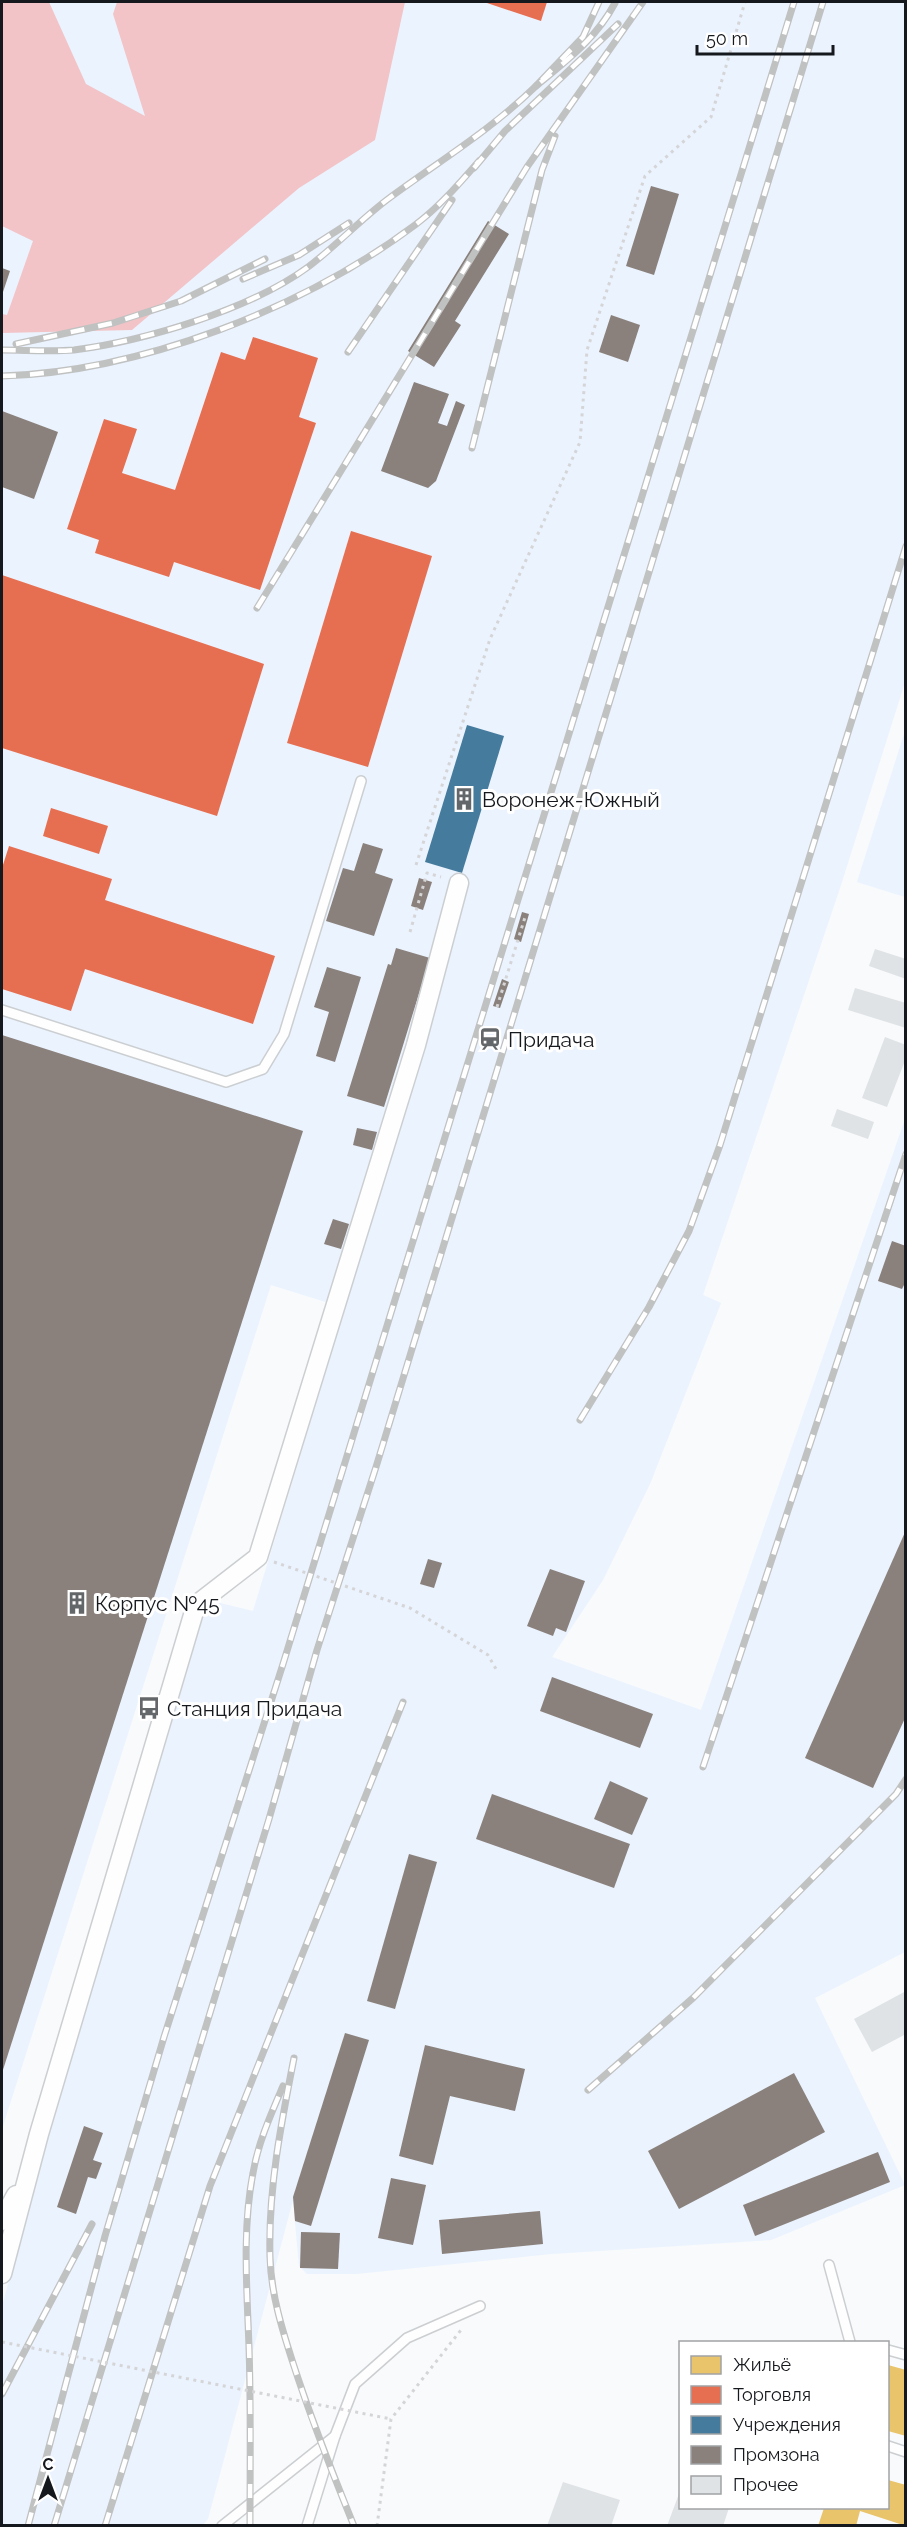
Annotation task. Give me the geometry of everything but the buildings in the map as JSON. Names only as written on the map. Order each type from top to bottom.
[{"type":"street","points":[[2,2274],[31,2164],[196,1605],[258,1557],[416,1045],[459,883]]},
{"type":"street","points":[[2,2221],[31,2164]]},
{"type":"lane","points":[[2,1010],[226,1082],[264,1069],[284,1034],[361,781]]},
{"type":"lane","points":[[829,2265],[851,2341]]},
{"type":"lane","points":[[308,2526],[335,2436],[355,2384],[407,2338],[480,2306]]},
{"type":"lane","points":[[889,2350],[906,2355]]},
{"type":"lane","points":[[222,2526],[228,2518],[335,2436]]},
{"type":"lane","points":[[889,2446],[906,2452]]},
{"type":"path","points":[[416,865],[490,639],[580,442],[587,350],[645,176],[711,117],[745,2]]},
{"type":"path","points":[[410,932],[426,880]]},
{"type":"path","points":[[497,1007],[526,914]]},
{"type":"path","points":[[278,1562],[410,1608],[488,1655],[496,1669]]},
{"type":"path","points":[[377,2526],[392,2419],[480,2306]]},
{"type":"path","points":[[2,2342],[392,2419]]},
{"type":"shaded area","points":[[2,2],[905,2],[905,682],[841,885],[703,1295],[721,1303],[650,1484],[603,1580],[552,1657],[701,1710],[905,1119],[905,1952],[815,1998],[905,2185],[771,2240],[551,2254],[356,2274],[307,2274],[299,2266],[293,2200],[208,2519],[203,2525],[2,2525],[2,2306],[67,2069],[205,1609],[216,1602],[253,1611],[345,1308],[271,1285],[2,2129]]},
{"type":"shaded area","points":[[2,2],[49,2],[86,84],[145,116],[113,14],[117,2],[405,2],[375,140],[299,188],[132,330],[2,333],[2,314],[7,315],[33,241],[2,226]]},
{"type":"shaded area","points":[[905,731],[905,897],[857,882]]},
{"type":"railway","points":[[599,2],[583,37],[536,86],[590,38],[615,3]]},
{"type":"railway","points":[[257,608],[527,167],[643,2]]},
{"type":"railway","points":[[28,2526],[105,2236],[164,2037],[283,1664],[794,2]]},
{"type":"railway","points":[[54,2526],[269,1819],[317,1650],[376,1467],[823,2]]},
{"type":"railway","points":[[474,168],[505,131],[618,24]]},
{"type":"railway","points":[[2,350],[65,351],[102,346],[196,321],[257,296],[308,267],[378,207],[483,131],[536,86]]},
{"type":"railway","points":[[472,448],[542,170],[555,136]]},
{"type":"railway","points":[[2,376],[55,372],[109,362],[164,348],[219,330],[272,308],[323,283],[371,255],[415,225],[441,203],[479,161]]},
{"type":"railway","points":[[348,352],[452,200]]},
{"type":"railway","points":[[243,279],[299,255],[349,223]]},
{"type":"railway","points":[[16,344],[113,323],[181,301],[265,259]]},
{"type":"railway","points":[[580,1420],[649,1307],[689,1231],[720,1145],[906,546]]},
{"type":"railway","points":[[703,1767],[906,1154]]},
{"type":"railway","points":[[105,2526],[210,2186],[403,1702]]},
{"type":"railway","points":[[588,2090],[693,1998],[896,1794],[906,1779]]},
{"type":"railway","points":[[294,2058],[273,2182],[270,2232],[272,2284],[281,2324],[300,2384],[354,2526]]},
{"type":"railway","points":[[250,2526],[247,2216],[258,2151],[283,2086]]},
{"type":"railway","points":[[2,2394],[92,2224]]},
{"type":"place","name":"Воронеж-Южный","points":[[464,799]]},
{"type":"place","name":"Придача","points":[[490,1039]]},
{"type":"place","name":"Корпус №45","points":[[77,1603]]},
{"type":"place","name":"Станция Придача","points":[[149,1708]]}]
